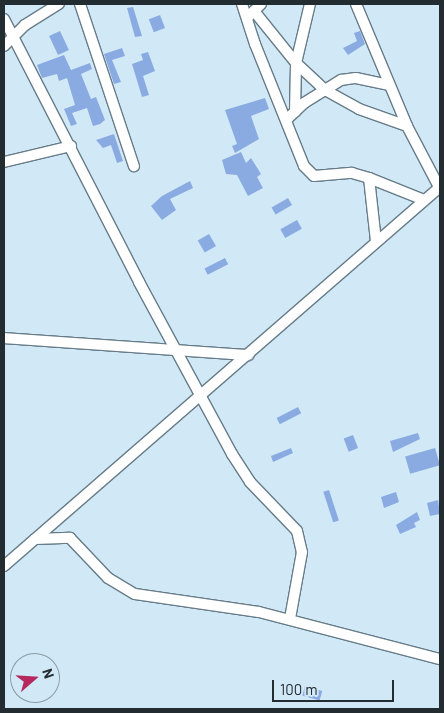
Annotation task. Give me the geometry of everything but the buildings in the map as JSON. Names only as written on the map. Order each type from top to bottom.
[{"type":"street","points":[[4,46],[13,35],[59,4]]},
{"type":"street","points":[[80,4],[134,166]]},
{"type":"street","points":[[242,4],[254,11],[296,63],[325,90],[359,109],[407,126]]},
{"type":"street","points":[[295,112],[296,63],[310,4]]},
{"type":"street","points":[[4,566],[440,187],[407,126],[388,85],[356,4]]},
{"type":"street","points":[[254,11],[286,120],[304,166],[314,176],[352,173],[424,200]]},
{"type":"street","points":[[4,19],[71,146],[139,282],[250,482],[297,531],[302,552],[290,619]]},
{"type":"street","points":[[286,120],[341,80],[356,78],[388,85]]},
{"type":"street","points":[[4,162],[71,146]]},
{"type":"street","points":[[369,178],[376,241]]},
{"type":"street","points":[[4,338],[248,355]]},
{"type":"street","points":[[34,539],[70,538],[108,578],[134,594],[290,619],[440,658]]}]
